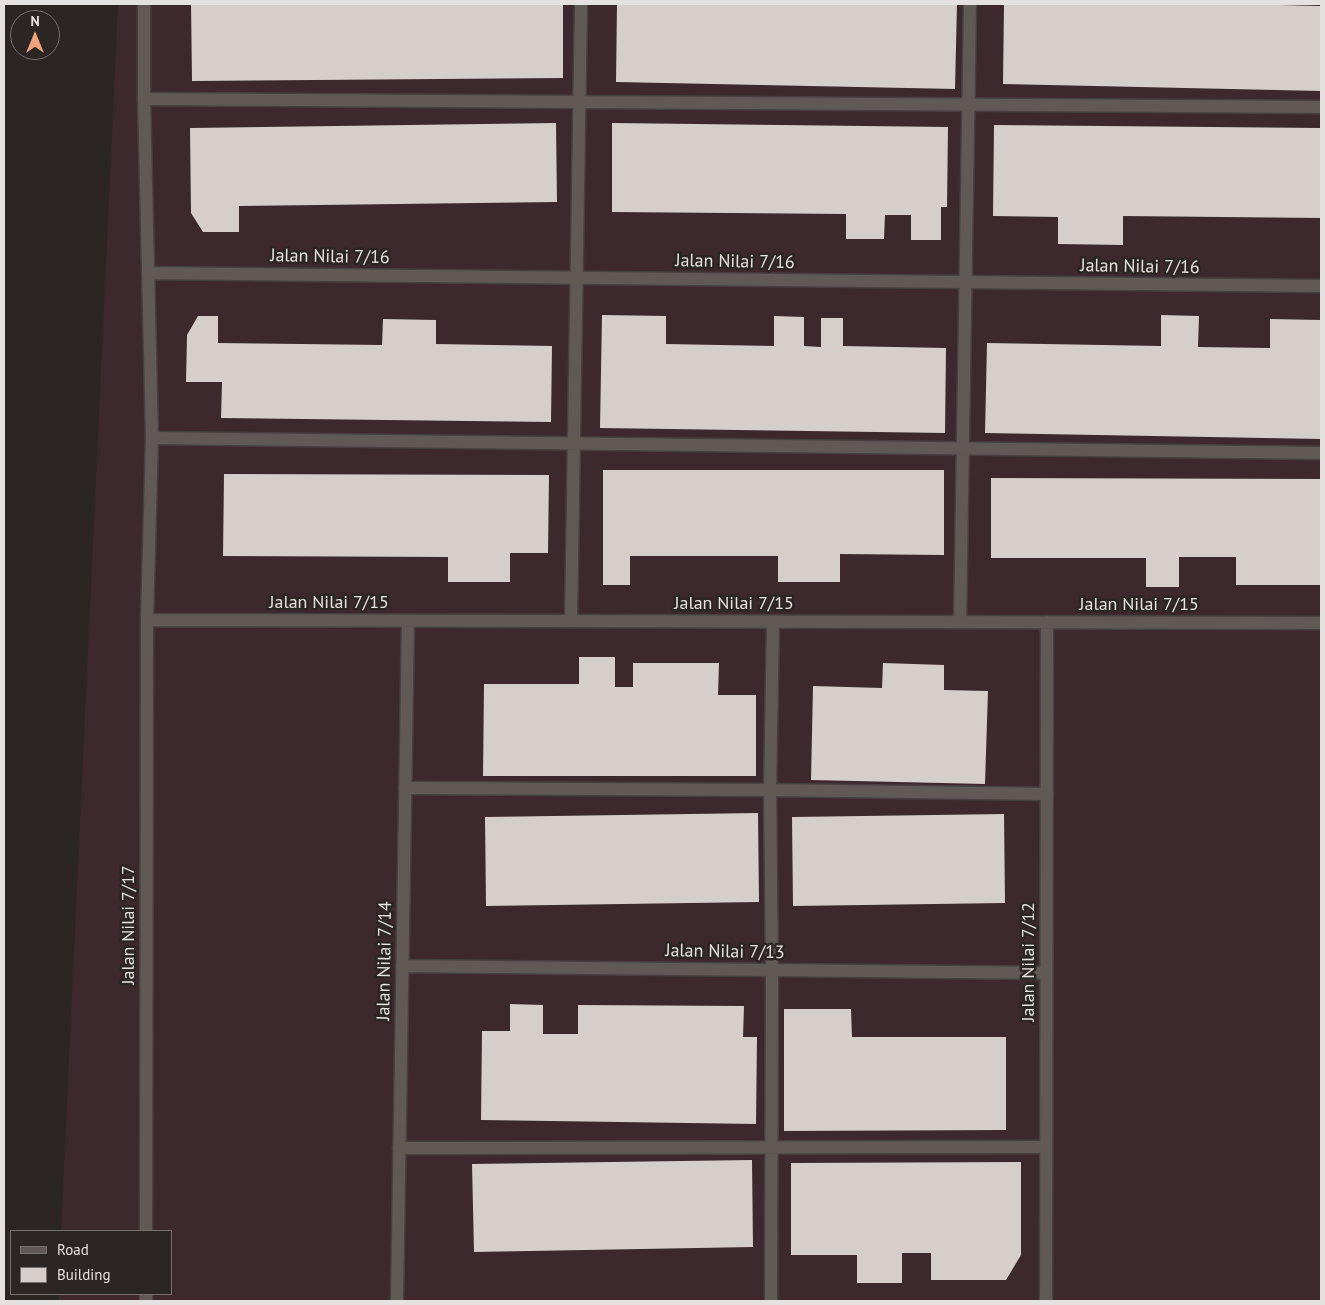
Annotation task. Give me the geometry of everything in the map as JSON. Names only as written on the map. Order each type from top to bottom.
[{"type":"street","name":"Jalan Nilai 7/17","points":[[144,4],[144,99],[152,438],[147,620],[146,1230]]},
{"type":"street","points":[[571,621],[581,4]]},
{"type":"street","points":[[960,622],[970,4]]},
{"type":"street","points":[[144,99],[1321,107]]},
{"type":"street","name":"Jalan Nilai 7/16","points":[[148,273],[1321,286]]},
{"type":"street","points":[[152,438],[1321,453]]},
{"type":"street","name":"Jalan Nilai 7/15","points":[[147,620],[1321,623]]},
{"type":"street","name":"Jalan Nilai 7/14","points":[[397,1301],[408,620]]},
{"type":"street","points":[[771,1301],[772,970],[770,790],[773,622]]},
{"type":"street","name":"Jalan Nilai 7/12","points":[[1046,1301],[1047,622]]},
{"type":"street","points":[[405,788],[1047,794]]},
{"type":"street","name":"Jalan Nilai 7/13","points":[[402,966],[1046,973]]},
{"type":"street","points":[[399,1148],[1046,1147]]},
{"type":"shaded area","points":[[118,4],[1321,4],[1321,1301],[59,1301],[59,1295],[172,1295],[172,1230],[61,1230]]},
{"type":"building","points":[[191,4],[563,4],[563,78],[192,81]]},
{"type":"building","points":[[617,4],[957,4],[955,89],[616,82]]},
{"type":"building","points":[[1004,4],[1321,6],[1321,91],[1003,84]]},
{"type":"building","points":[[556,123],[557,202],[239,206],[239,232],[203,232],[191,213],[190,128]]},
{"type":"building","points":[[612,123],[948,127],[947,207],[941,207],[941,240],[911,240],[911,215],[885,215],[884,239],[846,239],[846,214],[612,212]]},
{"type":"building","points":[[994,125],[1321,128],[1321,218],[1123,216],[1123,245],[1058,244],[1058,217],[993,216]]},
{"type":"building","points":[[602,315],[666,316],[666,344],[774,346],[774,316],[804,317],[804,346],[821,347],[821,318],[843,318],[843,346],[946,348],[945,433],[600,428]]},
{"type":"building","points":[[1161,315],[1199,316],[1198,347],[1270,348],[1270,319],[1321,320],[1321,439],[985,433],[987,343],[1161,346]]},
{"type":"building","points":[[198,316],[218,316],[218,343],[382,345],[383,319],[436,320],[436,344],[552,346],[551,422],[221,418],[222,382],[186,382],[187,335]]},
{"type":"building","points":[[603,470],[944,470],[944,555],[840,554],[840,582],[778,582],[778,556],[630,556],[630,585],[603,585]]},
{"type":"building","points":[[224,474],[549,475],[548,553],[510,553],[510,582],[448,582],[448,557],[223,556]]},
{"type":"building","points":[[991,478],[1321,479],[1321,585],[1236,585],[1236,557],[1179,557],[1179,587],[1146,587],[1146,558],[991,558]]},
{"type":"building","points":[[579,657],[615,657],[615,687],[633,687],[633,663],[719,663],[718,695],[756,695],[756,776],[483,776],[484,684],[579,684]]},
{"type":"building","points":[[883,663],[944,665],[944,690],[988,691],[985,784],[811,780],[813,686],[882,688]]},
{"type":"building","points":[[758,813],[759,902],[486,906],[485,817]]},
{"type":"building","points":[[1004,814],[1005,903],[793,906],[792,817]]},
{"type":"building","points":[[510,1004],[543,1005],[543,1034],[578,1034],[578,1005],[744,1006],[743,1037],[757,1037],[756,1124],[481,1120],[482,1031],[510,1031]]},
{"type":"building","points":[[784,1009],[851,1009],[852,1037],[1006,1037],[1006,1130],[784,1131]]},
{"type":"building","points":[[752,1160],[753,1247],[474,1252],[472,1164]]},
{"type":"building","points":[[1021,1162],[1021,1255],[1006,1280],[931,1280],[931,1253],[902,1253],[902,1283],[857,1283],[857,1255],[791,1255],[791,1163]]}]
